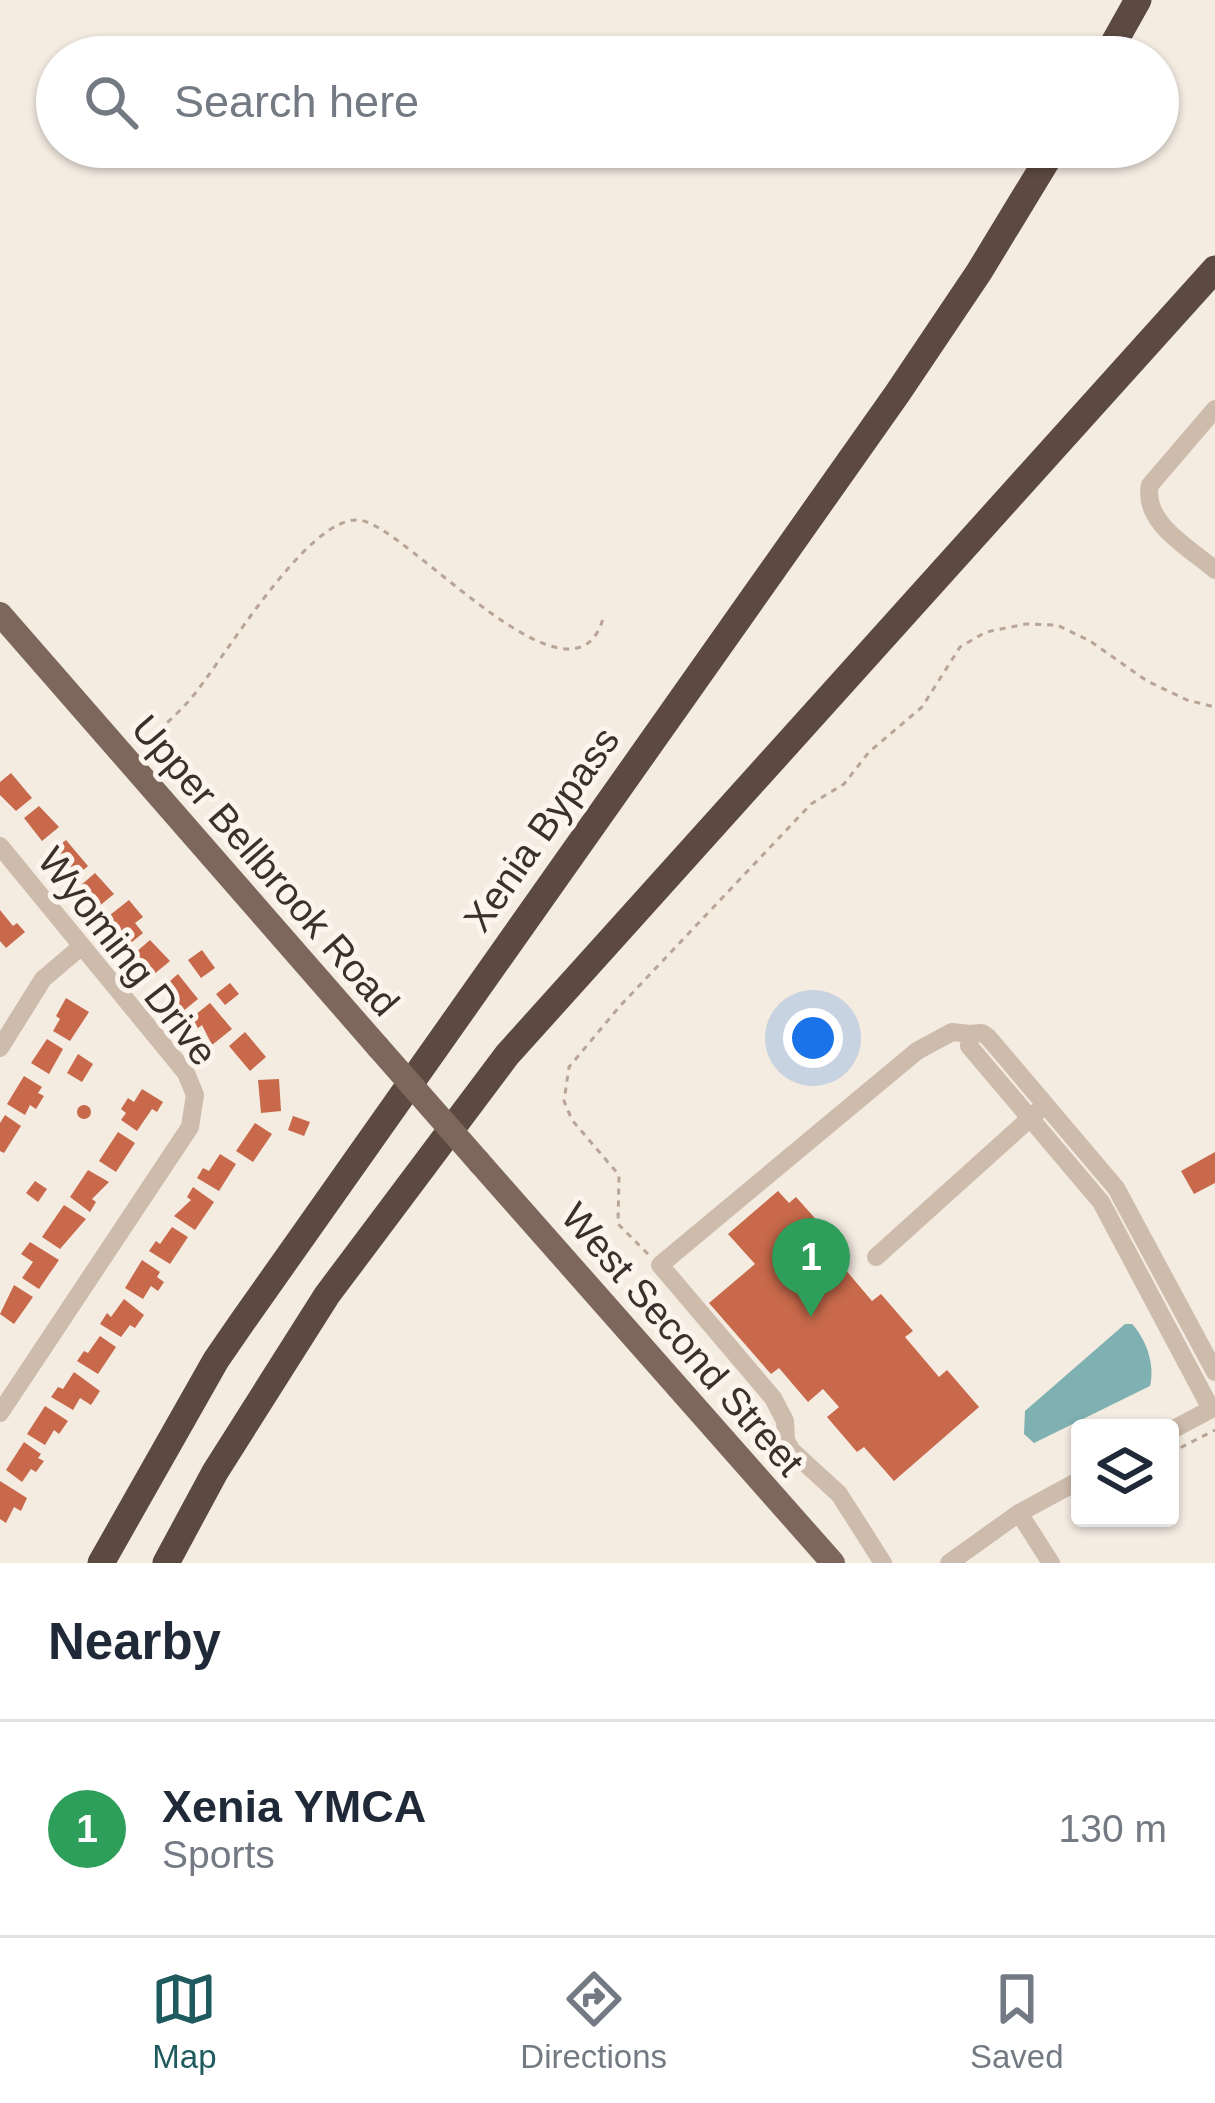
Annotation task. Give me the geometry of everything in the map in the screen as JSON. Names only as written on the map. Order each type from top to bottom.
[{"type":"highway","points":[[1118,36],[1138,0]]},
{"type":"highway","name":"Xenia Bypass","points":[[101,1563],[216,1360],[897,394],[1042,168]]},
{"type":"highway","points":[[166,1563],[215,1472],[327,1295],[507,1054],[1215,269]]},
{"type":"highway","points":[[1086,411],[1215,285]]},
{"type":"main road","name":"Upper Bellbrook Road","points":[[0,614],[479,1162]]},
{"type":"main road","name":"West Second Street","points":[[479,1162],[833,1563]]},
{"type":"street","points":[[1215,409],[1150,485],[1148,496],[1148,509],[1157,520],[1215,570]]},
{"type":"street","name":"Wyoming Drive","points":[[0,846],[186,1073],[195,1095],[190,1127],[0,1413]]},
{"type":"street","points":[[0,1048],[44,979],[82,946]]},
{"type":"street","points":[[883,1563],[839,1494],[792,1451],[773,1398],[660,1265],[917,1051],[952,1032],[988,1037],[1116,1188],[1120,1215],[1213,1408],[1179,1427]]},
{"type":"street","points":[[970,1034],[969,1046],[1029,1120],[1101,1202],[1120,1215],[1215,1372]]},
{"type":"street","points":[[876,1257],[1046,1105]]},
{"type":"street","points":[[949,1563],[1018,1513],[1071,1485]]},
{"type":"street","points":[[1018,1513],[1051,1563]]},
{"type":"path","points":[[127,760],[188,702],[301,554],[338,523],[364,520],[390,534],[471,598],[549,648],[569,651],[586,643],[599,630],[604,615]]},
{"type":"path","points":[[660,1265],[618,1224],[619,1175],[572,1120],[564,1101],[569,1067],[620,1006],[811,804],[844,784],[869,752],[922,707],[960,647],[986,632],[1026,624],[1057,625],[1090,641],[1147,681],[1215,707]]},
{"type":"path","points":[[1179,1448],[1215,1430]]},
{"type":"water","points":[[1125,1324],[1137,1330],[1150,1362],[1150,1386],[1083,1419],[1071,1419],[1071,1425],[1034,1443],[1024,1434],[1025,1411]]},
{"type":"building","points":[[11,773],[32,798],[16,811],[0,795],[0,782]]},
{"type":"building","points":[[39,806],[59,827],[42,841],[24,818]]},
{"type":"building","points":[[66,840],[88,866],[72,880],[50,853]]},
{"type":"building","points":[[95,873],[114,894],[98,907],[80,886]]},
{"type":"building","points":[[129,900],[143,917],[135,923],[143,933],[127,946],[105,919]]},
{"type":"building","points":[[0,910],[25,932],[6,948],[0,941]]},
{"type":"building","points":[[150,940],[170,961],[153,975],[135,953]]},
{"type":"building","points":[[202,950],[215,968],[201,978],[188,960]]},
{"type":"building","points":[[178,974],[198,999],[182,1012],[162,988]]},
{"type":"building","points":[[230,983],[239,994],[225,1005],[216,994]]},
{"type":"building","points":[[66,998],[89,1012],[70,1041],[53,1031]]},
{"type":"building","points":[[210,1003],[232,1029],[212,1045],[202,1025],[198,1028],[190,1019]]},
{"type":"building","points":[[245,1032],[266,1057],[250,1071],[229,1046]]},
{"type":"building","points":[[47,1039],[63,1049],[49,1074],[31,1063]]},
{"type":"building","points":[[78,1054],[93,1064],[82,1082],[67,1073]]},
{"type":"building","points":[[24,1076],[42,1087],[38,1093],[44,1096],[25,1115],[7,1104]]},
{"type":"building","points":[[279,1079],[281,1111],[261,1113],[258,1080]]},
{"type":"building","points":[[142,1089],[163,1102],[137,1131],[121,1120],[126,1113],[121,1109],[128,1098],[134,1102]]},
{"type":"building","points":[[84,1105],[91,1112],[84,1119],[77,1112]]},
{"type":"building","points":[[5,1115],[21,1126],[4,1153],[0,1151],[0,1123]]},
{"type":"building","points":[[293,1116],[310,1122],[304,1136],[288,1130]]},
{"type":"building","points":[[255,1123],[272,1134],[253,1162],[236,1151]]},
{"type":"building","points":[[118,1132],[135,1143],[116,1172],[99,1161]]},
{"type":"building","points":[[1215,1152],[1215,1183],[1194,1194],[1181,1171]]},
{"type":"building","points":[[220,1154],[236,1164],[219,1191],[197,1178],[203,1168],[209,1171]]},
{"type":"building","points":[[88,1170],[109,1182],[92,1199],[96,1202],[90,1212],[70,1197]]},
{"type":"building","points":[[35,1181],[47,1189],[38,1202],[26,1193]]},
{"type":"building","points":[[193,1187],[214,1202],[195,1230],[174,1216],[191,1200],[187,1197]]},
{"type":"building","points":[[778,1191],[789,1203],[796,1197],[829,1234],[821,1241],[872,1301],[881,1294],[913,1331],[905,1337],[939,1377],[947,1370],[979,1407],[894,1481],[864,1447],[857,1452],[827,1417],[839,1407],[823,1389],[808,1402],[779,1368],[771,1374],[709,1303],[755,1264],[728,1234]]},
{"type":"building","points":[[64,1205],[86,1219],[60,1249],[42,1237]]},
{"type":"building","points":[[172,1227],[188,1237],[170,1264],[149,1251]]},
{"type":"building","points":[[30,1242],[59,1260],[39,1289],[22,1278],[33,1262],[21,1254]]},
{"type":"building","points":[[142,1260],[160,1272],[157,1277],[164,1282],[158,1291],[151,1286],[143,1299],[125,1288]]},
{"type":"building","points":[[14,1285],[33,1297],[14,1324],[0,1314]]},
{"type":"building","points":[[124,1299],[144,1315],[121,1337],[100,1324]]},
{"type":"building","points":[[100,1336],[116,1347],[98,1374],[77,1361]]},
{"type":"building","points":[[74,1372],[100,1391],[91,1405],[80,1398],[73,1410],[51,1397]]},
{"type":"building","points":[[45,1406],[68,1421],[59,1434],[54,1430],[45,1445],[27,1434]]},
{"type":"building","points":[[24,1442],[44,1461],[22,1482],[6,1470]]},
{"type":"building","points":[[0,1481],[27,1498],[21,1511],[14,1507],[6,1523],[0,1519]]},
{"type":"place","name":"Xenia YMCA","points":[[811,1317]]}]
